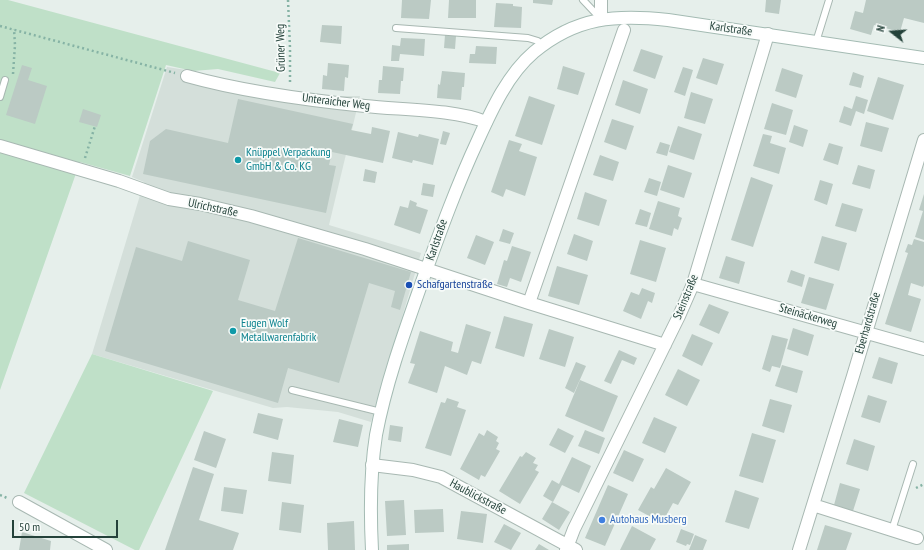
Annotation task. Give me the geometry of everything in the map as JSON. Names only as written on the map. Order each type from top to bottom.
[{"type":"street","points":[[601,0],[601,19]]},
{"type":"street","name":"Karlstraße","points":[[372,550],[370,500],[372,465],[376,435],[381,412],[405,331],[446,213],[486,122],[512,77],[528,57],[563,32],[574,27],[601,19],[629,16],[768,34],[924,58]]},
{"type":"street","points":[[529,303],[624,30]]},
{"type":"street","name":"Steinstraße","points":[[570,548],[580,516],[665,345],[693,284],[768,34]]},
{"type":"street","name":"Unteraicher Weg","points":[[187,76],[218,84],[289,96],[363,106],[448,113],[486,122]]},
{"type":"street","name":"Eberhardstraße","points":[[799,550],[924,140]]},
{"type":"street","name":"Ulrichstraße","points":[[0,146],[133,185],[169,200],[200,204],[281,224],[427,268]]},
{"type":"street","points":[[427,268],[529,303],[665,345]]},
{"type":"street","name":"Steinäckerweg","points":[[693,284],[924,349]]},
{"type":"street","name":"Haublickstraße","points":[[372,465],[413,470],[441,478],[570,548]]},
{"type":"street","points":[[19,502],[106,550]]},
{"type":"street","points":[[813,505],[917,538]]},
{"type":"lane","points":[[583,0],[601,19]]},
{"type":"lane","points":[[816,42],[828,0]]},
{"type":"lane","points":[[396,28],[528,38],[538,41],[542,46]]},
{"type":"lane","points":[[0,97],[5,80]]},
{"type":"lane","points":[[292,390],[381,412]]},
{"type":"lane","points":[[892,530],[913,464]]},
{"type":"path","name":"Grüner Weg","points":[[288,0],[290,70],[289,96]]},
{"type":"path","points":[[0,26],[187,76]]},
{"type":"path","points":[[5,80],[13,75],[15,45],[14,29]]},
{"type":"path","points":[[82,170],[95,126]]},
{"type":"shaded area","points":[[167,67],[193,71],[289,96],[360,96],[329,225],[421,253],[371,422],[338,412],[287,407],[273,408],[92,354],[144,182],[132,177]]},
{"type":"green space","points":[[0,0],[8,0],[280,73],[275,82],[218,69],[193,71],[166,65],[130,176],[80,162],[0,390]]},
{"type":"green space","points":[[92,354],[213,391],[139,550],[135,550],[24,493]]},
{"type":"building","points":[[402,0],[431,0],[429,19],[401,18]]},
{"type":"building","points":[[449,0],[476,0],[476,18],[448,18]]},
{"type":"building","points":[[533,0],[553,0],[552,5],[533,3]]},
{"type":"building","points":[[766,0],[781,0],[779,14],[765,12]]},
{"type":"building","points":[[866,0],[924,0],[924,23],[904,18],[900,32],[874,25],[871,35],[850,29],[855,11],[863,13]]},
{"type":"building","points":[[496,3],[513,4],[513,6],[522,7],[521,28],[494,27]]},
{"type":"building","points":[[322,25],[342,26],[341,44],[320,42]]},
{"type":"building","points":[[445,35],[456,36],[455,49],[444,48]]},
{"type":"building","points":[[401,38],[425,39],[424,56],[400,54],[399,61],[391,61],[392,45],[400,46]]},
{"type":"building","points":[[476,46],[497,47],[496,64],[469,63],[470,54],[475,54]]},
{"type":"building","points":[[641,49],[663,56],[655,79],[633,71]]},
{"type":"building","points":[[703,58],[724,64],[717,85],[696,78]]},
{"type":"building","points":[[328,63],[349,65],[348,78],[345,77],[344,91],[322,89],[323,75],[327,76]]},
{"type":"building","points":[[22,65],[32,68],[28,80],[47,86],[35,124],[6,115]]},
{"type":"building","points":[[383,66],[404,68],[400,94],[378,93],[379,80],[382,80]]},
{"type":"building","points":[[563,66],[585,73],[578,95],[557,89]]},
{"type":"building","points":[[683,67],[693,70],[685,96],[674,92]]},
{"type":"building","points":[[782,68],[803,75],[796,98],[775,91]]},
{"type":"building","points":[[442,71],[465,73],[461,100],[437,98],[438,84],[440,85]]},
{"type":"building","points":[[853,72],[864,76],[861,88],[849,85]]},
{"type":"building","points":[[878,77],[904,85],[893,120],[867,111]]},
{"type":"building","points":[[623,80],[648,89],[640,114],[615,105]]},
{"type":"building","points":[[691,92],[713,99],[705,124],[684,118]]},
{"type":"building","points":[[529,96],[555,105],[542,145],[515,136]]},
{"type":"building","points":[[856,96],[868,100],[864,114],[856,111],[851,126],[839,122],[844,106],[852,109]]},
{"type":"building","name":"Knüppel Verpackung GmbH & Co. KG","points":[[238,99],[353,124],[351,130],[371,134],[372,127],[390,131],[383,163],[332,152],[329,165],[336,166],[326,213],[143,174],[150,141],[166,129],[228,143]]},
{"type":"building","points":[[772,103],[793,110],[786,135],[764,129]]},
{"type":"building","points":[[83,109],[101,115],[97,127],[79,122]]},
{"type":"building","points":[[612,119],[634,126],[626,150],[604,142]]},
{"type":"building","points":[[866,122],[889,128],[882,152],[860,146]]},
{"type":"building","points":[[794,125],[808,130],[803,147],[789,142]]},
{"type":"building","points":[[678,126],[702,134],[694,160],[669,152]]},
{"type":"building","points":[[443,131],[450,133],[446,145],[440,144]]},
{"type":"building","points":[[398,132],[418,137],[419,134],[439,139],[433,165],[413,160],[412,163],[392,158]]},
{"type":"building","points":[[763,134],[772,136],[770,143],[786,148],[779,174],[753,166]]},
{"type":"building","points":[[509,140],[522,144],[519,151],[537,157],[525,196],[506,189],[503,197],[491,192]]},
{"type":"building","points":[[660,142],[670,145],[667,156],[656,153]]},
{"type":"building","points":[[829,143],[843,147],[838,165],[823,160]]},
{"type":"building","points":[[600,155],[619,162],[613,181],[593,175]]},
{"type":"building","points":[[668,165],[692,173],[684,198],[660,190]]},
{"type":"building","points":[[858,165],[875,170],[870,189],[852,184]]},
{"type":"building","points":[[365,169],[377,172],[375,183],[363,181]]},
{"type":"building","points":[[751,177],[773,185],[753,247],[731,240]]},
{"type":"building","points":[[649,178],[661,182],[657,196],[644,192]]},
{"type":"building","points":[[820,180],[833,184],[827,205],[814,200]]},
{"type":"building","points":[[423,183],[435,185],[433,197],[421,195]]},
{"type":"building","points":[[585,192],[607,200],[599,226],[577,219]]},
{"type":"building","points":[[924,194],[924,240],[915,237],[923,211],[919,210]]},
{"type":"building","points":[[410,200],[417,203],[416,206],[428,210],[420,234],[394,225],[400,206],[408,208]]},
{"type":"building","points":[[658,201],[680,208],[678,216],[682,218],[678,230],[674,228],[672,236],[649,229]]},
{"type":"building","points":[[842,203],[863,209],[856,232],[835,226]]},
{"type":"building","points":[[640,209],[651,213],[647,227],[635,224]]},
{"type":"building","points":[[503,229],[514,233],[510,244],[499,241]]},
{"type":"building","points":[[574,234],[593,241],[587,261],[567,254]]},
{"type":"building","points":[[476,235],[494,242],[485,265],[467,258]]},
{"type":"building","points":[[822,236],[847,243],[839,271],[814,263]]},
{"type":"building","name":"Eugen Wolf Metallwarenfabrik","points":[[298,238],[411,272],[400,310],[391,307],[395,291],[369,283],[339,383],[288,368],[278,403],[105,351],[136,247],[182,261],[188,241],[250,260],[238,300],[275,311]]},
{"type":"building","points":[[914,239],[924,242],[924,285],[923,287],[911,283],[908,295],[921,299],[911,332],[885,324],[908,253],[905,252],[908,244],[912,245]]},
{"type":"building","points":[[640,240],[666,248],[656,282],[630,274]]},
{"type":"building","points":[[512,246],[531,252],[521,282],[510,278],[507,287],[497,284],[504,260],[507,261]]},
{"type":"building","points":[[726,256],[745,262],[739,284],[719,278]]},
{"type":"building","points":[[557,266],[588,275],[579,305],[548,296]]},
{"type":"building","points":[[791,270],[805,275],[802,287],[787,282]]},
{"type":"building","points":[[809,277],[834,284],[826,310],[801,303]]},
{"type":"building","points":[[642,288],[655,293],[652,303],[648,301],[641,319],[623,311],[631,292],[639,295]]},
{"type":"building","points":[[709,304],[729,312],[719,334],[699,325]]},
{"type":"building","points":[[504,316],[533,324],[524,357],[495,348]]},
{"type":"building","points":[[466,324],[491,332],[481,364],[472,361],[467,375],[445,366],[437,393],[408,383],[415,364],[410,363],[420,331],[453,342],[451,351],[458,353]]},
{"type":"building","points":[[793,328],[814,335],[808,356],[787,349]]},
{"type":"building","points":[[549,329],[574,337],[565,367],[539,359]]},
{"type":"building","points":[[692,334],[713,343],[702,366],[682,356]]},
{"type":"building","points":[[772,335],[788,339],[780,368],[772,366],[770,372],[762,369]]},
{"type":"building","points":[[619,350],[637,358],[634,365],[622,360],[611,384],[604,381]]},
{"type":"building","points":[[879,357],[898,363],[892,384],[872,378]]},
{"type":"building","points":[[576,362],[586,366],[574,393],[565,388]]},
{"type":"building","points":[[782,365],[803,371],[797,393],[775,386]]},
{"type":"building","points":[[678,369],[700,380],[687,406],[665,395]]},
{"type":"building","points":[[580,380],[618,396],[603,432],[565,416]]},
{"type":"building","points":[[868,395],[887,401],[880,423],[861,417]]},
{"type":"building","points":[[447,398],[459,402],[457,407],[466,410],[451,456],[425,448],[441,402],[445,403]]},
{"type":"building","points":[[770,399],[792,405],[784,433],[762,426]]},
{"type":"building","points":[[258,413],[283,419],[278,440],[253,433]]},
{"type":"building","points":[[654,417],[677,427],[665,453],[642,443]]},
{"type":"building","points":[[339,419],[363,425],[358,447],[333,442]]},
{"type":"building","points":[[390,425],[403,427],[401,442],[388,440]]},
{"type":"building","points":[[558,428],[574,436],[565,453],[549,445]]},
{"type":"building","points":[[487,430],[498,437],[496,441],[499,443],[496,449],[500,451],[485,477],[481,475],[479,480],[460,469],[479,433],[484,436]]},
{"type":"building","points":[[585,430],[605,438],[599,454],[578,446]]},
{"type":"building","points":[[204,431],[226,439],[216,468],[194,460]]},
{"type":"building","points":[[752,433],[776,440],[763,483],[739,476]]},
{"type":"building","points":[[854,439],[875,446],[868,471],[846,464]]},
{"type":"building","points":[[624,450],[644,459],[633,482],[613,473]]},
{"type":"building","points":[[272,452],[294,455],[291,484],[268,481]]},
{"type":"building","points":[[526,452],[536,458],[533,463],[538,465],[535,470],[539,472],[520,504],[499,491],[520,456],[522,457]]},
{"type":"building","points":[[572,457],[591,466],[579,493],[562,485],[553,502],[543,496],[552,480],[559,484]]},
{"type":"building","points":[[193,467],[214,474],[199,520],[239,533],[233,550],[165,550]]},
{"type":"building","points":[[666,468],[691,482],[678,505],[673,503],[662,523],[638,510],[651,487],[654,489]]},
{"type":"building","points":[[840,483],[860,489],[853,511],[834,505]]},
{"type":"building","points":[[608,485],[628,494],[605,546],[585,538]]},
{"type":"building","points":[[224,487],[247,490],[243,514],[221,511]]},
{"type":"building","points":[[735,490],[759,498],[749,529],[725,522]]},
{"type":"building","points":[[404,500],[406,535],[387,536],[385,501]]},
{"type":"building","points":[[282,502],[304,505],[301,533],[279,530]]},
{"type":"building","points":[[552,502],[570,512],[559,530],[542,519]]},
{"type":"building","points":[[443,509],[444,532],[415,533],[414,510]]},
{"type":"building","points":[[461,511],[487,514],[483,543],[457,539]]},
{"type":"building","points":[[354,521],[355,550],[328,550],[327,523]]},
{"type":"building","points":[[504,524],[521,533],[511,550],[494,542]]},
{"type":"building","points":[[825,525],[852,533],[846,550],[817,550]]},
{"type":"building","points":[[632,526],[656,539],[650,550],[620,550]]},
{"type":"building","points":[[681,529],[694,534],[690,545],[687,544],[686,546],[676,542]]},
{"type":"building","points":[[22,532],[51,541],[50,550],[19,550]]},
{"type":"building","points":[[695,535],[707,540],[703,550],[689,550]]},
{"type":"building","points":[[409,544],[409,550],[387,550],[387,545]]},
{"type":"building","points":[[539,544],[549,550],[535,550]]},
{"type":"place","name":"Knüppel Verpackung GmbH & Co. KG","points":[[238,160]]},
{"type":"place","name":"Schafgartenstraße","points":[[409,285]]},
{"type":"place","name":"Eugen Wolf Metallwarenfabrik","points":[[233,331]]},
{"type":"place","name":"Autohaus Musberg","points":[[602,520]]}]
